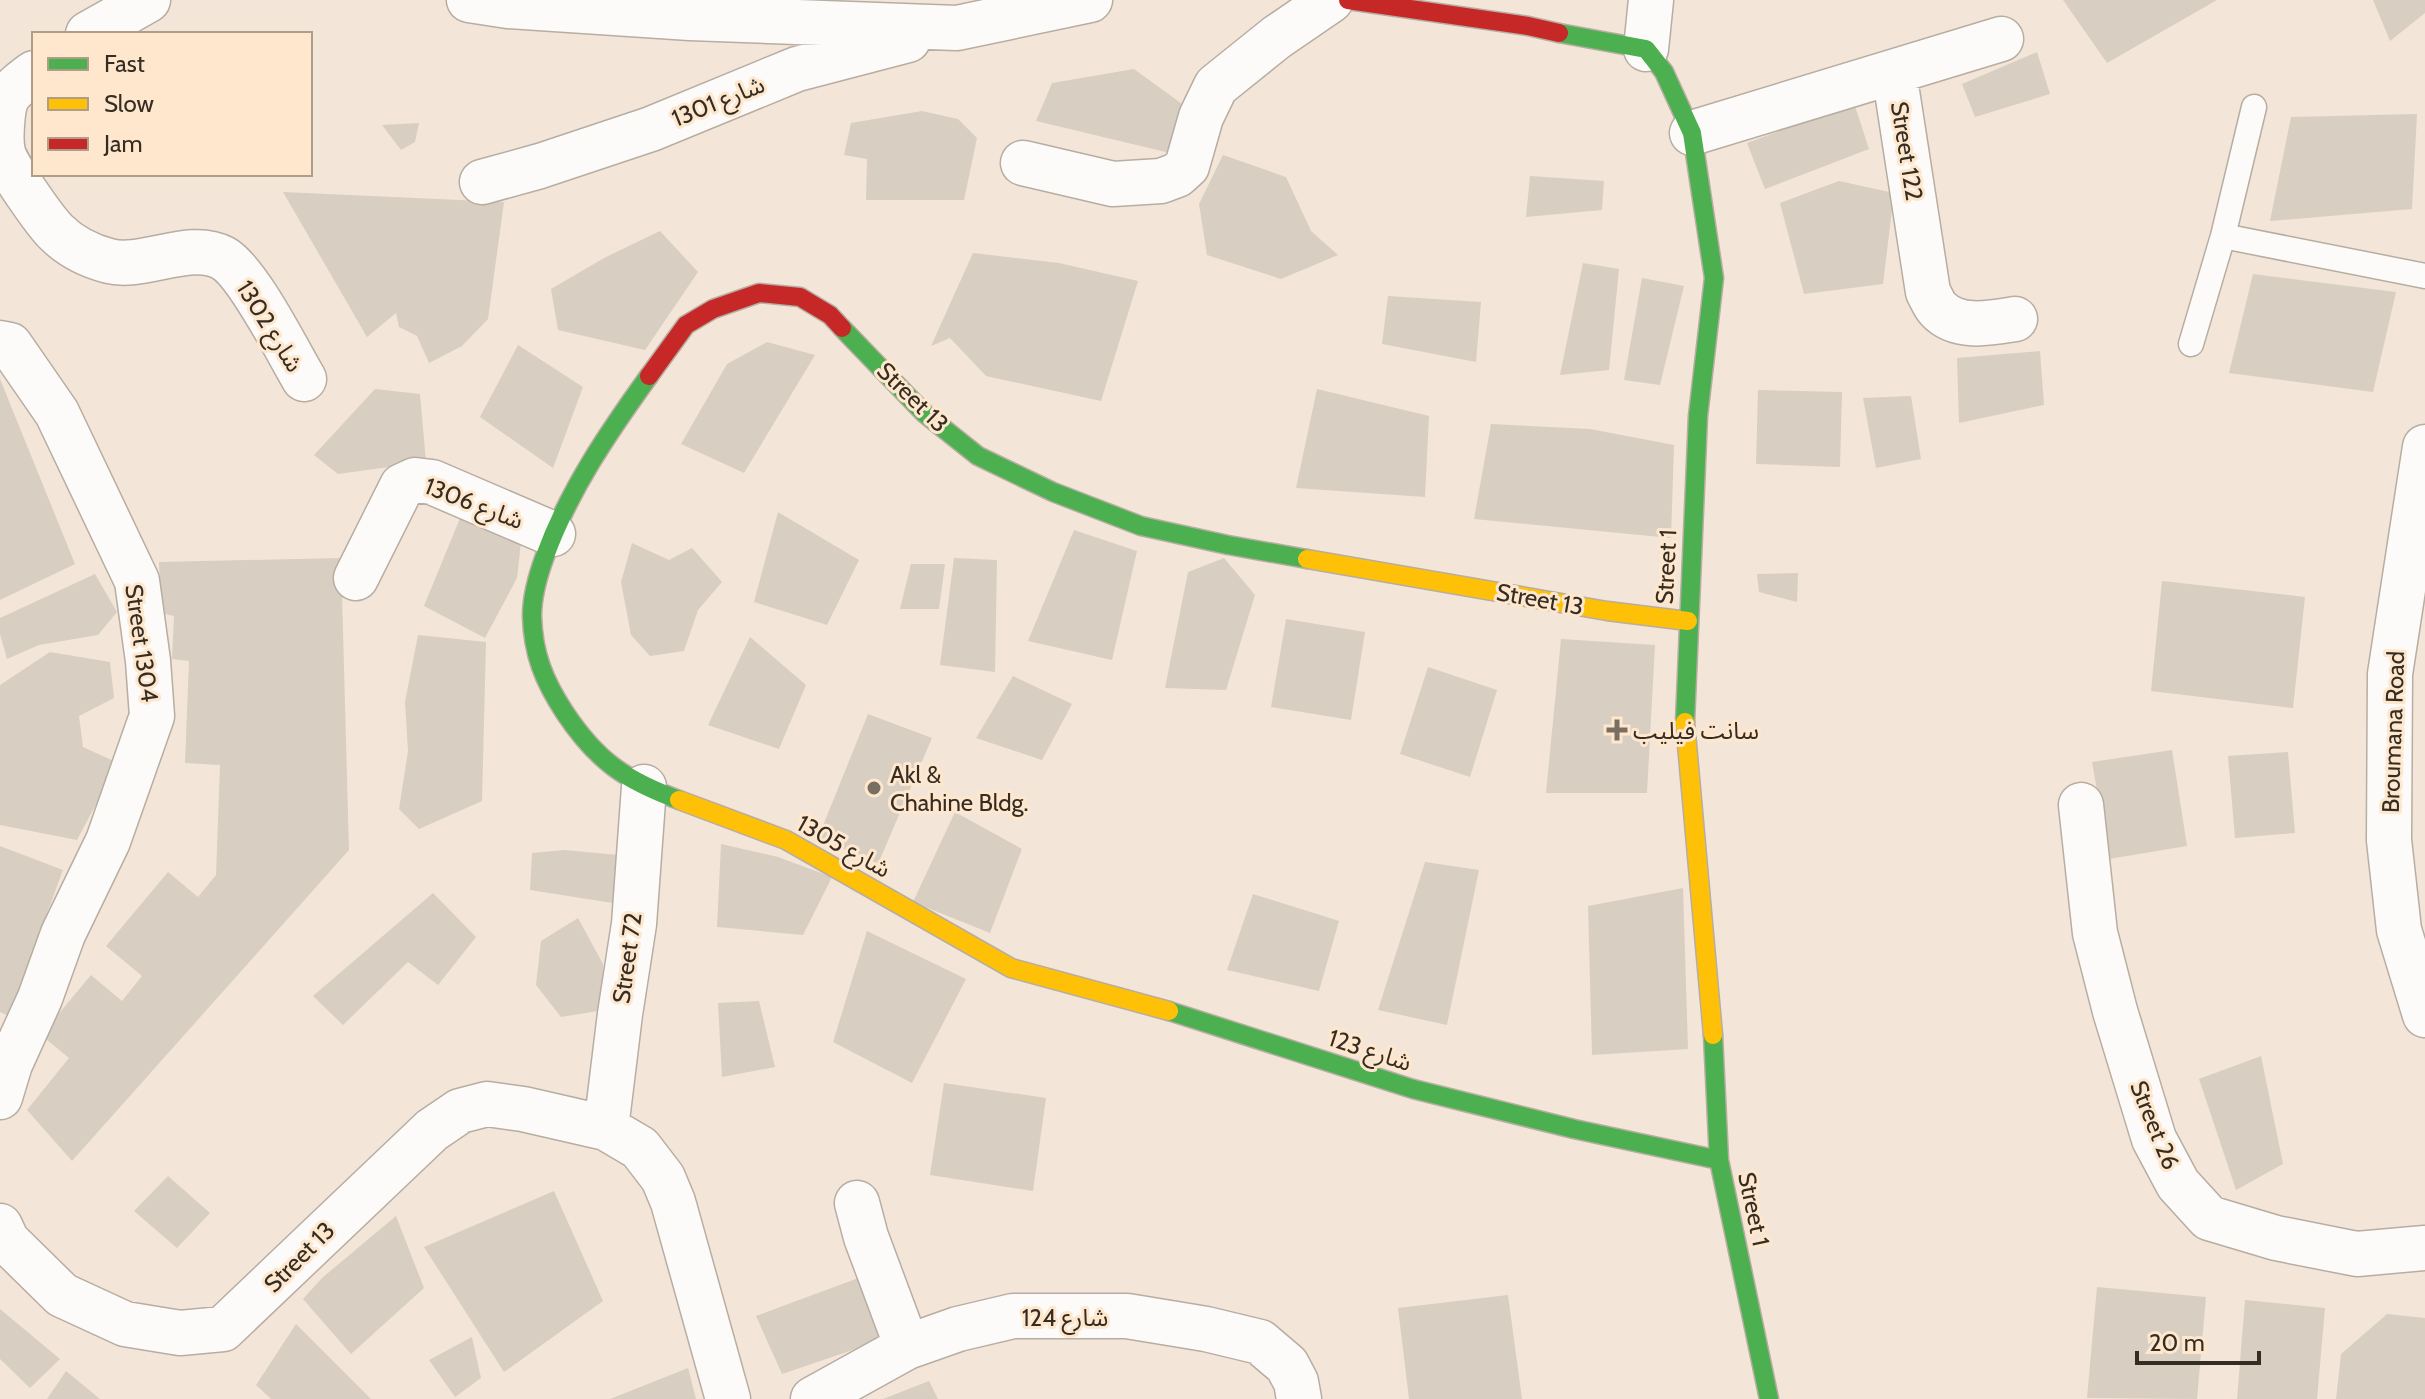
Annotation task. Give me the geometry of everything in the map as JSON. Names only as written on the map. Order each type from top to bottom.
[{"type":"street","points":[[92,32],[148,0]]},
{"type":"street","points":[[469,0],[508,6],[690,18],[957,28],[1090,0]]},
{"type":"street","points":[[1023,163],[1113,184],[1161,181],[1177,175],[1187,166],[1201,117],[1216,86],[1277,37],[1331,0]]},
{"type":"street","points":[[1348,0],[1528,26],[1646,49],[1651,0]]},
{"type":"street","name":"شارع 1301","points":[[482,182],[651,129],[797,69],[957,28]]},
{"type":"street","points":[[1894,72],[2001,39]]},
{"type":"street","name":"Street 1","points":[[1646,49],[1664,72],[1692,133],[1714,278],[1698,416],[1685,722],[1713,1031],[1719,1160],[1769,1399]]},
{"type":"street","name":"Street 122","points":[[1692,133],[1894,72],[1928,292],[1939,311],[1962,322],[1987,323],[2015,319]]},
{"type":"street","name":"شارع 1302","points":[[32,75],[7,98],[1,132],[3,154],[55,232],[83,252],[113,262],[185,253],[223,258],[246,282],[304,379]]},
{"type":"street","name":"Street 13","points":[[644,787],[610,766],[575,728],[547,686],[536,651],[532,614],[537,579],[572,493],[612,428],[686,325],[713,309],[759,293],[800,297],[830,315],[924,413],[978,456],[1053,492],[1141,526],[1228,545],[1559,603],[1688,621]]},
{"type":"street","name":"Street 1304","points":[[0,343],[10,345],[57,413],[137,581],[152,716],[108,841],[63,934],[40,998],[10,1064],[0,1097]]},
{"type":"street","name":"Broumana Road","points":[[2425,447],[2390,674],[2389,840],[2399,930],[2425,1015]]},
{"type":"street","name":"شارع 1306","points":[[356,578],[402,486],[415,480],[432,482],[553,534]]},
{"type":"street","name":"شارع 1305","points":[[644,787],[786,840],[1011,968]]},
{"type":"street","name":"Street 72","points":[[606,1128],[634,924],[644,787]]},
{"type":"street","name":"Street 26","points":[[2081,805],[2095,933],[2154,1139],[2178,1184],[2209,1218],[2276,1238],[2357,1254],[2425,1248]]},
{"type":"street","name":"شارع 123","points":[[1011,968],[1139,1001],[1413,1089],[1574,1129],[1719,1160]]},
{"type":"street","name":"Street 13","points":[[0,1226],[7,1241],[62,1295],[125,1324],[180,1333],[223,1329],[432,1130],[460,1111],[487,1104],[606,1128]]},
{"type":"street","points":[[606,1128],[640,1148],[663,1178],[673,1202],[728,1399]]},
{"type":"street","points":[[857,1203],[866,1237],[907,1347]]},
{"type":"street","name":"شارع 124","points":[[813,1399],[907,1347],[958,1329],[1013,1316],[1127,1316],[1260,1342],[1287,1365],[1296,1382],[1299,1399]]},
{"type":"lane","points":[[2191,344],[2223,236],[2254,107]]},
{"type":"lane","points":[[2223,236],[2425,276]]},
{"type":"building","points":[[2063,0],[2217,0],[2107,63]]},
{"type":"building","points":[[2373,0],[2425,0],[2425,13],[2390,41]]},
{"type":"building","points":[[2037,52],[2050,94],[1975,117],[1962,84]]},
{"type":"building","points":[[1134,69],[1189,109],[1170,153],[1036,121],[1052,83]]},
{"type":"building","points":[[1854,103],[1869,149],[1765,189],[1747,143]]},
{"type":"building","points":[[922,111],[958,119],[977,138],[964,200],[866,200],[867,159],[844,155],[851,123]]},
{"type":"building","points":[[2417,114],[2412,209],[2270,221],[2291,117]]},
{"type":"building","points":[[419,123],[415,142],[401,150],[382,125]]},
{"type":"building","points":[[1223,155],[1286,177],[1311,231],[1338,255],[1281,279],[1207,255],[1199,204]]},
{"type":"building","points":[[1530,176],[1604,181],[1602,210],[1526,217]]},
{"type":"building","points":[[1839,181],[1894,193],[1883,284],[1804,294],[1780,203]]},
{"type":"building","points":[[283,192],[504,202],[488,319],[462,346],[429,363],[417,336],[399,327],[396,313],[367,337]]},
{"type":"building","points":[[660,231],[698,272],[645,350],[558,330],[551,289],[604,258]]},
{"type":"building","points":[[973,253],[1059,263],[1138,281],[1101,401],[986,376],[950,338],[931,346]]},
{"type":"building","points":[[1583,263],[1619,269],[1609,370],[1560,375]]},
{"type":"building","points":[[2253,274],[2396,292],[2373,392],[2229,373]]},
{"type":"building","points":[[1642,278],[1684,286],[1660,385],[1624,380]]},
{"type":"building","points":[[1388,296],[1481,302],[1476,362],[1382,344]]},
{"type":"building","points":[[767,342],[815,355],[744,473],[681,444],[727,364]]},
{"type":"building","points":[[518,345],[583,387],[553,468],[480,417]]},
{"type":"building","points":[[2040,351],[2044,405],[1959,423],[1957,358]]},
{"type":"building","points":[[0,379],[75,564],[0,600]]},
{"type":"building","points":[[375,389],[420,394],[426,462],[338,474],[314,455]]},
{"type":"building","points":[[1317,389],[1429,416],[1425,497],[1296,488]]},
{"type":"building","points":[[1758,390],[1842,392],[1840,467],[1756,464]]},
{"type":"building","points":[[1911,396],[1921,459],[1876,468],[1863,398]]},
{"type":"building","points":[[1491,424],[1590,429],[1674,445],[1671,538],[1474,519]]},
{"type":"building","points":[[465,506],[522,534],[517,578],[485,638],[424,606]]},
{"type":"building","points":[[778,512],[859,560],[827,625],[754,602]]},
{"type":"building","points":[[1074,530],[1137,551],[1112,660],[1028,641]]},
{"type":"building","points":[[632,543],[669,560],[692,548],[722,582],[698,610],[684,651],[650,656],[631,635],[621,582]]},
{"type":"building","points":[[341,558],[349,850],[72,1161],[27,1110],[69,1058],[41,1035],[91,975],[122,1001],[142,976],[106,946],[168,872],[198,897],[216,875],[220,765],[185,763],[189,661],[172,659],[174,616],[161,613],[159,562]]},
{"type":"building","points":[[954,558],[997,560],[995,672],[940,665]]},
{"type":"building","points":[[1224,558],[1255,595],[1226,690],[1165,688],[1188,572]]},
{"type":"building","points":[[911,564],[945,564],[939,609],[900,609]]},
{"type":"building","points":[[1798,573],[1797,602],[1759,592],[1757,574]]},
{"type":"building","points":[[95,574],[117,612],[98,635],[39,645],[7,659],[0,634],[0,618]]},
{"type":"building","points":[[2162,581],[2305,597],[2293,708],[2151,691]]},
{"type":"building","points":[[1286,619],[1365,632],[1351,720],[1271,707]]},
{"type":"building","points":[[418,635],[486,642],[482,801],[419,829],[399,809],[408,751],[405,702]]},
{"type":"building","points":[[750,637],[806,685],[779,749],[708,725]]},
{"type":"building","points":[[1561,639],[1655,645],[1647,793],[1546,793]]},
{"type":"building","points":[[50,652],[110,662],[114,698],[79,716],[83,747],[118,763],[77,840],[0,825],[0,685]]},
{"type":"building","points":[[1428,667],[1497,690],[1470,777],[1400,754]]},
{"type":"building","points":[[1013,676],[1072,704],[1042,760],[976,738]]},
{"type":"building","name":"Akl & Chahine Bldg.","points":[[868,714],[932,738],[878,864],[818,838]]},
{"type":"building","points":[[2172,750],[2187,846],[2109,859],[2092,762]]},
{"type":"building","points":[[2288,752],[2295,833],[2235,838],[2228,756]]},
{"type":"building","points":[[955,812],[1022,849],[990,933],[913,902]]},
{"type":"building","points":[[721,844],[778,857],[832,877],[803,935],[717,927]]},
{"type":"building","points":[[0,846],[63,870],[9,1016],[0,1012]]},
{"type":"building","points":[[564,850],[619,855],[619,904],[530,890],[532,853]]},
{"type":"building","points":[[1425,862],[1479,870],[1447,1025],[1378,1010]]},
{"type":"building","points":[[1683,888],[1688,1049],[1592,1055],[1588,906]]},
{"type":"building","points":[[433,893],[476,937],[438,985],[408,962],[343,1025],[313,996]]},
{"type":"building","points":[[1253,894],[1339,921],[1319,991],[1227,970]]},
{"type":"building","points":[[578,918],[603,964],[604,1010],[561,1017],[536,985],[541,941]]},
{"type":"building","points":[[867,931],[966,979],[912,1083],[833,1042]]},
{"type":"building","points":[[759,1001],[775,1067],[722,1077],[718,1003]]},
{"type":"building","points":[[2261,1056],[2283,1164],[2236,1190],[2199,1079]]},
{"type":"building","points":[[944,1083],[1046,1098],[1033,1191],[930,1175]]},
{"type":"building","points":[[168,1176],[210,1213],[177,1248],[134,1211]]},
{"type":"building","points":[[554,1191],[603,1301],[504,1372],[424,1247]]},
{"type":"building","points":[[396,1216],[424,1288],[351,1354],[303,1299],[322,1278]]},
{"type":"building","points":[[861,1277],[885,1339],[782,1374],[756,1316]]},
{"type":"building","points":[[2097,1287],[2206,1297],[2197,1399],[2087,1398]]},
{"type":"building","points":[[1508,1295],[1522,1399],[1409,1399],[1398,1308]]},
{"type":"building","points":[[2245,1300],[2325,1308],[2317,1399],[2237,1399]]},
{"type":"building","points":[[0,1309],[60,1359],[30,1388],[0,1359]]},
{"type":"building","points":[[2387,1314],[2425,1318],[2425,1399],[2336,1399],[2341,1354]]},
{"type":"building","points":[[296,1324],[371,1399],[271,1399],[256,1385]]},
{"type":"building","points":[[472,1337],[481,1378],[455,1397],[429,1360]]},
{"type":"building","points":[[688,1368],[696,1399],[610,1399]]},
{"type":"building","points":[[66,1371],[100,1399],[47,1399]]},
{"type":"building","points":[[929,1381],[938,1399],[883,1399]]},
{"type":"traffic: fast","points":[[1559,33],[1646,49],[1664,72],[1692,133],[1714,278],[1698,416],[1685,722]]},
{"type":"traffic: fast","points":[[842,328],[924,413],[978,456],[1053,492],[1141,526],[1307,559]]},
{"type":"traffic: fast","points":[[649,376],[591,463],[555,532],[536,585],[532,608],[533,630],[537,655],[551,690],[589,744],[628,776],[679,800]]},
{"type":"traffic: fast","points":[[1169,1011],[1413,1089],[1574,1129],[1719,1160]]},
{"type":"traffic: fast","points":[[1713,1035],[1719,1160],[1769,1399]]},
{"type":"traffic: slow","points":[[1307,559],[1607,611],[1688,621]]},
{"type":"traffic: slow","points":[[1685,722],[1713,1035]]},
{"type":"traffic: slow","points":[[679,800],[786,840],[1011,968],[1169,1011]]},
{"type":"traffic: jam","points":[[1348,0],[1559,33]]},
{"type":"traffic: jam","points":[[649,376],[686,325],[713,309],[759,293],[800,297],[830,315],[842,328]]},
{"type":"place","name":"سانت فيليب","points":[[1617,730]]},
{"type":"place","name":"Akl & Chahine Bldg.","points":[[874,788]]}]
